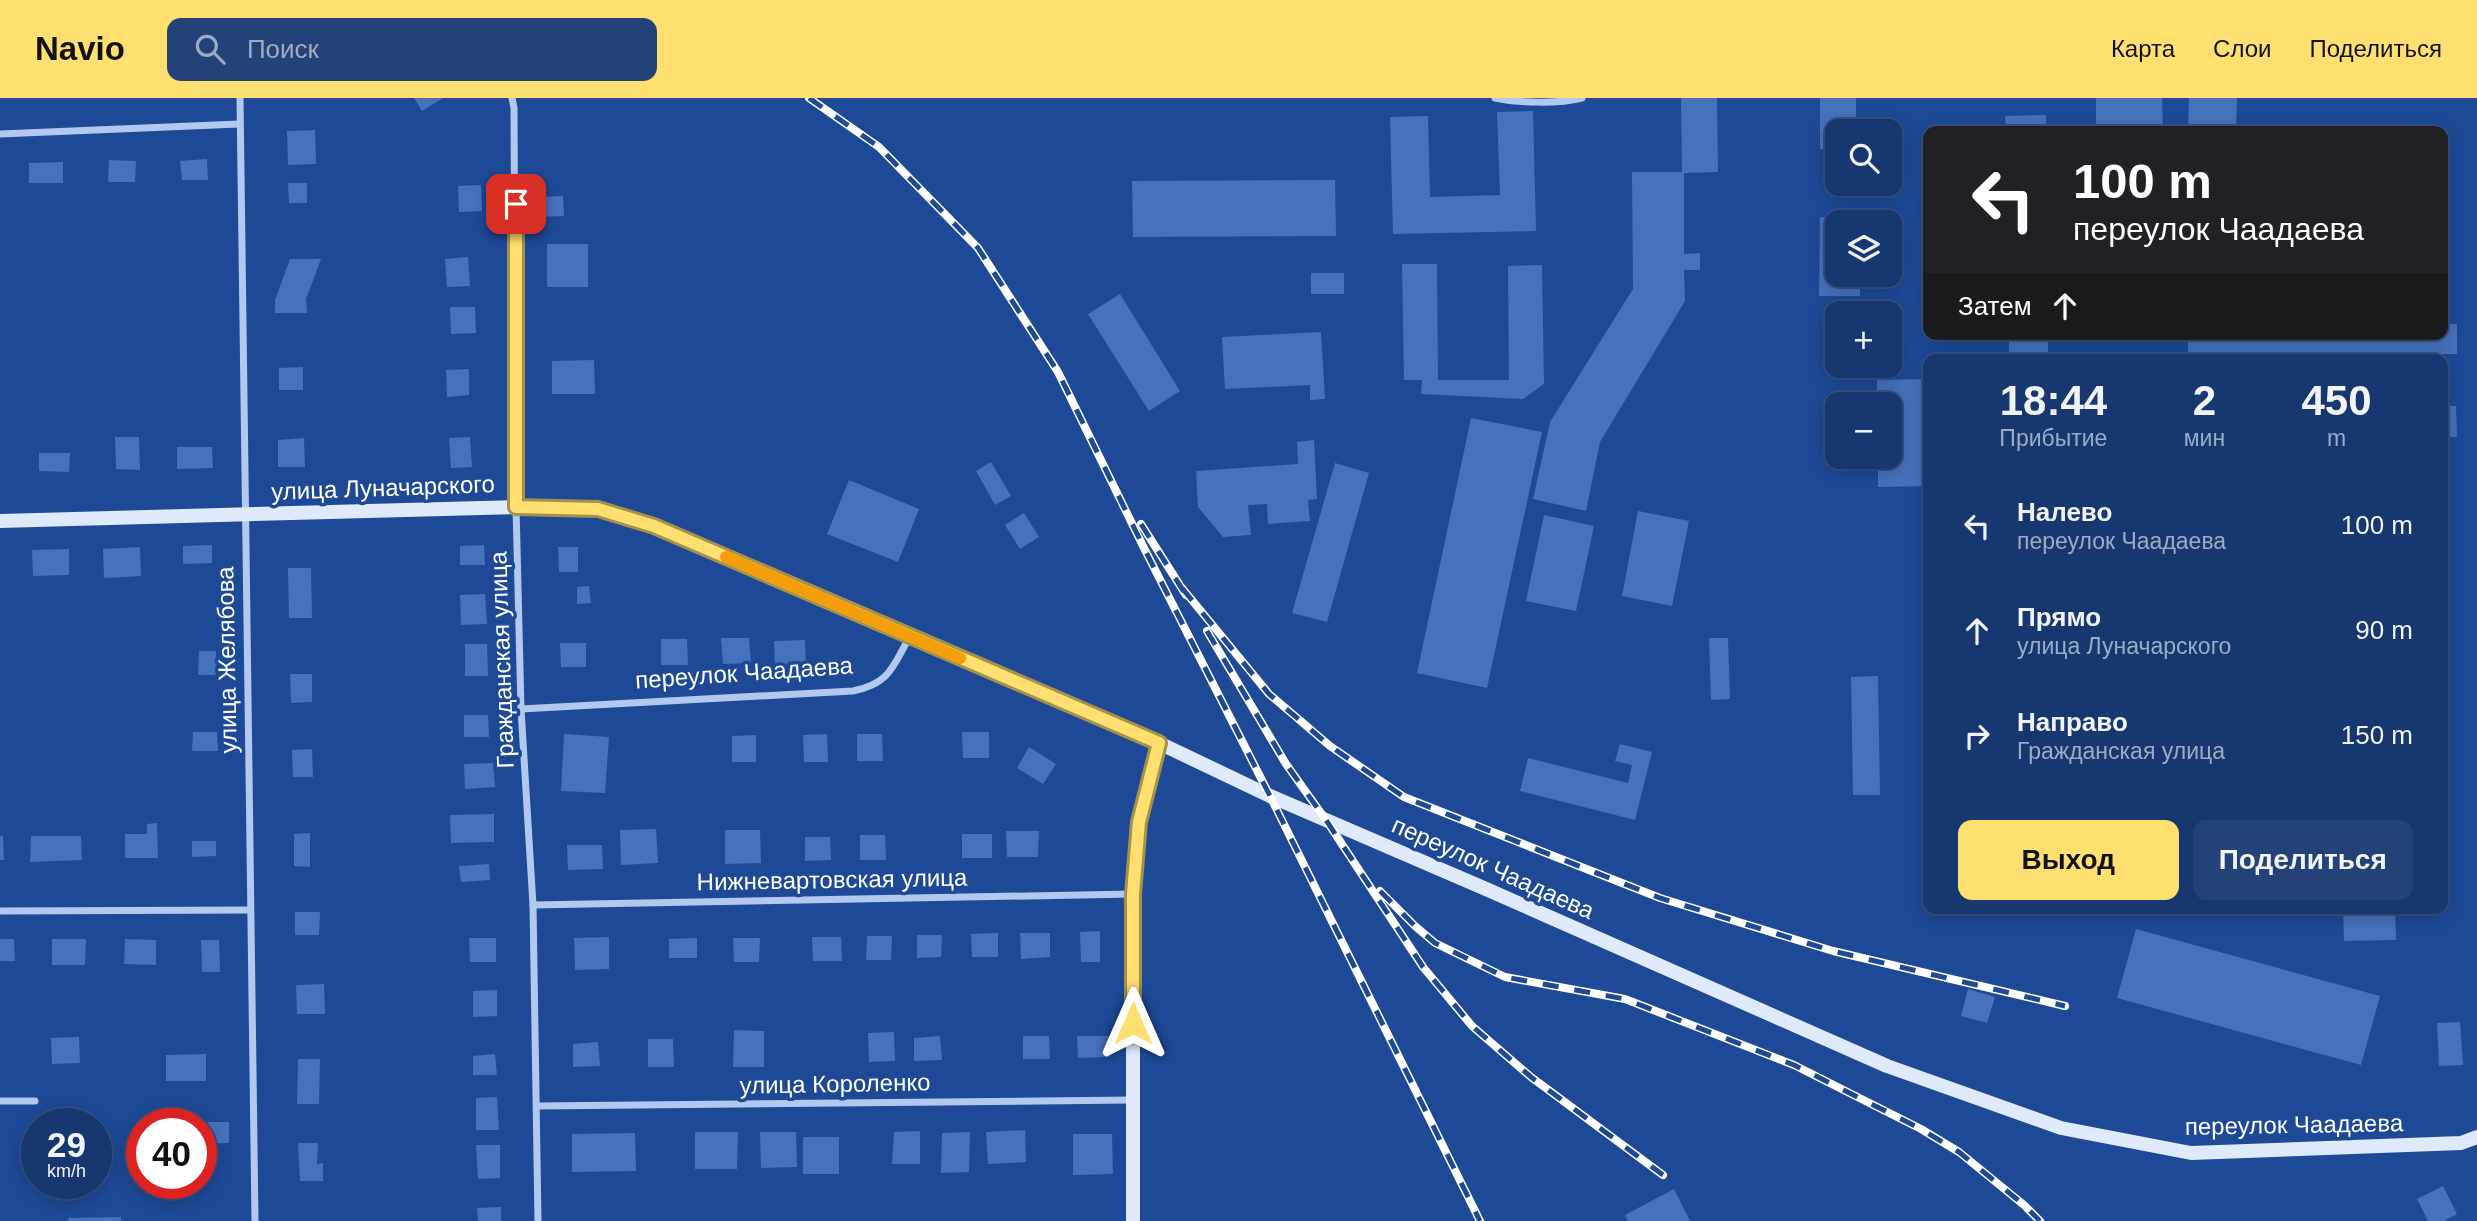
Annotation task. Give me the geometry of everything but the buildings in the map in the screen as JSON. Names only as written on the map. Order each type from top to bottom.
[{"type":"street","name":"улица Желябова","points":[[240,98],[255,1221]]},
{"type":"street","name":"Гражданская улица","points":[[512,98],[516,176],[516,507],[521,709],[533,905],[538,1221]]},
{"type":"street","points":[[1495,98],[1565,101],[1582,98]]},
{"type":"street","points":[[0,134],[239,124]]},
{"type":"street","name":"улица Луначарского","points":[[0,521],[516,507],[598,509],[654,526],[910,636]]},
{"type":"street","name":"переулок Чаадаева","points":[[521,709],[853,691],[872,687],[886,677],[910,636],[1159,743],[1282,801],[1887,1066],[2062,1128],[2191,1153],[2461,1143],[2477,1138]]},
{"type":"street","points":[[1133,1221],[1133,894],[1139,822],[1159,743]]},
{"type":"street","name":"Нижневартовская улица","points":[[533,905],[1133,894]]},
{"type":"street","points":[[0,911],[250,910]]},
{"type":"street","name":"улица Короленко","points":[[537,1106],[1133,1100]]},
{"type":"street","points":[[0,1101],[35,1101]]},
{"type":"railway","points":[[809,98],[879,147],[978,248],[1058,372],[1480,1221]]},
{"type":"railway","points":[[1141,524],[1186,595]]},
{"type":"railway","points":[[1182,588],[1269,694],[1330,746],[1404,797],[1660,898],[1833,951],[2065,1006]]},
{"type":"railway","points":[[1207,631],[1286,764],[1423,967],[1472,1026],[1531,1077],[1663,1175]]},
{"type":"railway","points":[[1380,891],[1435,943],[1505,977],[1625,999],[1794,1065],[1921,1129],[1959,1152],[2040,1221]]},
{"type":"slow traffic","points":[[726,557],[960,658]]},
{"type":"route","points":[[516,204],[516,507],[598,509],[654,526],[1159,743],[1139,822],[1133,894],[1133,1023]]}]
